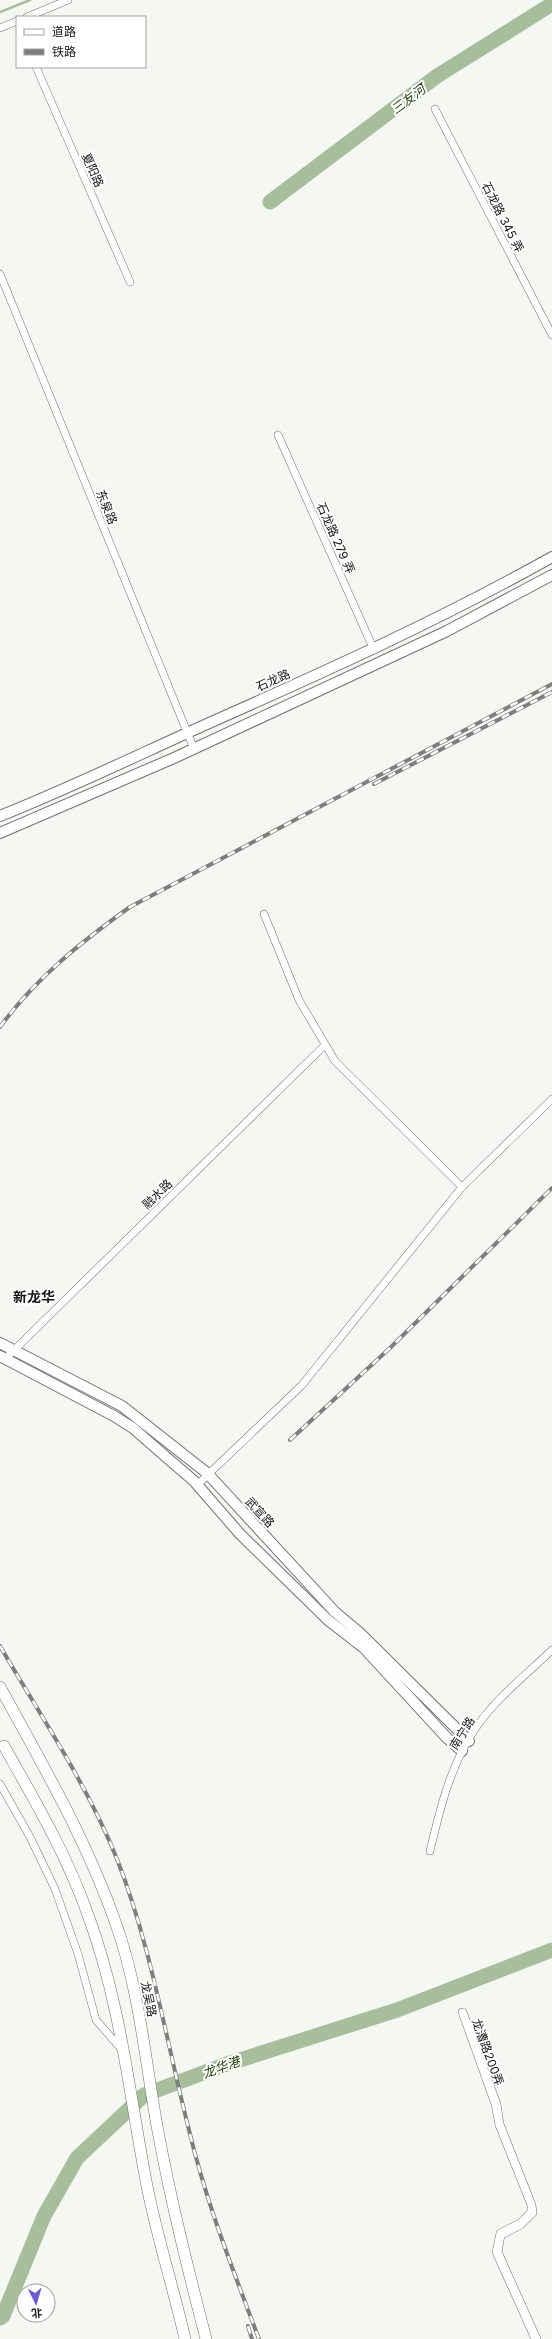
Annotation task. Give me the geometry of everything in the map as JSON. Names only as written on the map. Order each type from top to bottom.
[{"type":"main road","name":"龙吴路","points":[[0,1687],[83,1841],[122,1941],[140,2019],[168,2179],[206,2339]]},
{"type":"main road","points":[[4,1746],[62,1851],[78,1889],[101,1956],[129,2072],[155,2226],[185,2339]]},
{"type":"street","points":[[29,16],[68,0]]},
{"type":"street","points":[[0,28],[16,22]]},
{"type":"street","name":"夏阳路","points":[[36,68],[130,282]]},
{"type":"street","name":"石龙路 345 弄","points":[[435,109],[552,335]]},
{"type":"street","name":"东泉路","points":[[0,274],[194,749]]},
{"type":"street","name":"石龙路 279 弄","points":[[278,435],[374,650]]},
{"type":"street","name":"石龙路","points":[[0,816],[374,650],[441,618],[552,557]]},
{"type":"street","points":[[0,833],[194,749],[448,631],[552,575]]},
{"type":"street","points":[[264,914],[299,1000],[335,1061],[462,1187]]},
{"type":"street","name":"融水路","points":[[3,1358],[13,1350],[325,1044]]},
{"type":"street","points":[[197,1485],[207,1473],[302,1385],[462,1187],[552,1099]]},
{"type":"street","name":"武宣路","points":[[0,1343],[122,1406],[151,1427],[207,1473],[335,1612],[360,1633],[469,1741]]},
{"type":"street","points":[[3,1358],[133,1428],[197,1485],[240,1534],[328,1620],[364,1648],[447,1738],[462,1751]]},
{"type":"street","name":"南宁路","points":[[430,1851],[446,1790],[462,1751],[488,1712],[552,1650]]},
{"type":"street","points":[[0,1784],[30,1836],[55,1889],[78,1954],[96,2020],[125,2054]]},
{"type":"street","name":"龙漕路200弄","points":[[462,2012],[497,2104],[500,2124],[532,2205],[533,2213],[525,2221],[501,2235],[498,2252],[536,2339],[496,2252],[500,2233],[520,2223],[531,2212],[531,2205],[499,2125],[495,2104],[462,2012]]},
{"type":"waterway","points":[[0,12],[30,0]]},
{"type":"waterway","name":"三友河","points":[[270,202],[437,76],[552,4]]},
{"type":"waterway","name":"龙华港","points":[[0,2318],[3,2316],[44,2216],[77,2158],[144,2095],[227,2064],[397,2010],[552,1950]]},
{"type":"railway","points":[[0,1027],[29,992],[60,962],[77,947],[130,907],[552,684]]},
{"type":"railway","points":[[374,784],[552,692]]},
{"type":"railway","points":[[290,1440],[390,1348],[552,1188]]},
{"type":"railway","points":[[0,1646],[62,1750],[92,1804],[117,1859],[129,1892],[149,1959],[203,2183],[239,2287],[259,2339]]},
{"type":"railway","points":[[248,2326],[252,2339]]},
{"type":"district","name":"新龙华","points":[[34,1296]]}]
